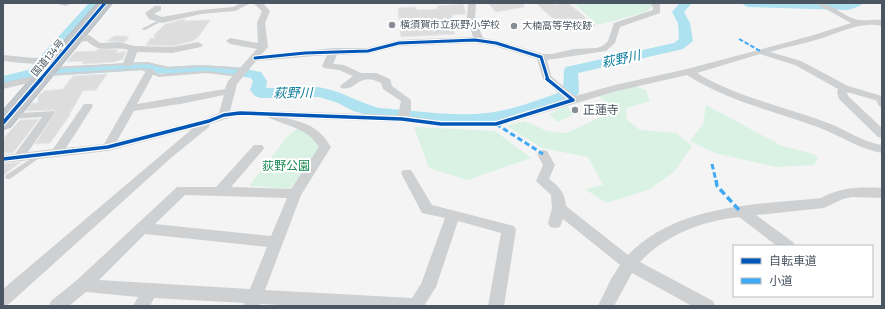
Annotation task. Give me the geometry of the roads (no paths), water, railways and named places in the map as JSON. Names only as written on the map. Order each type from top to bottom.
[{"type":"highway","name":"国道134号","points":[[6,119],[46,69],[74,40],[105,3]]},
{"type":"street","points":[[158,8],[149,13],[152,16],[162,20],[201,12],[235,9],[247,3]]},
{"type":"street","points":[[224,115],[232,83],[263,47],[261,23],[266,11],[257,3]]},
{"type":"street","points":[[472,3],[471,18],[479,41]]},
{"type":"street","points":[[255,58],[334,51],[368,50],[399,43],[479,41],[496,43],[542,57],[554,58],[567,53],[592,51],[604,47],[612,42],[617,25],[657,11],[657,6],[653,3]]},
{"type":"street","points":[[819,3],[858,23]]},
{"type":"street","points":[[3,159],[108,147],[209,121],[224,115],[240,113],[404,115],[441,124],[496,124],[615,88],[690,72],[817,38],[858,23],[871,21],[882,23]]},
{"type":"street","points":[[74,40],[89,38],[98,46],[120,45],[133,49],[172,50],[198,45]]},
{"type":"street","points":[[230,41],[263,47]]},
{"type":"street","points":[[128,64],[133,49]]},
{"type":"street","points":[[334,51],[326,66],[341,66],[360,76]]},
{"type":"street","points":[[762,52],[798,63],[844,88],[881,101]]},
{"type":"street","points":[[542,57],[546,77],[551,83],[573,100]]},
{"type":"street","points":[[3,58],[46,69]]},
{"type":"street","points":[[3,86],[46,69]]},
{"type":"street","points":[[108,147],[150,71]]},
{"type":"street","points":[[690,72],[709,86],[726,94],[824,126],[864,144],[882,149]]},
{"type":"street","points":[[345,86],[360,76],[373,75],[386,81],[387,87],[406,100],[404,115]]},
{"type":"street","points":[[844,88],[842,92],[843,97],[882,134]]},
{"type":"street","points":[[129,108],[174,102],[230,91]]},
{"type":"street","points":[[57,153],[88,106]]},
{"type":"street","points":[[6,119],[50,113],[18,158]]},
{"type":"street","points":[[253,302],[295,194],[325,147],[320,136],[314,131],[274,117],[268,113]]},
{"type":"street","points":[[3,299],[48,257],[180,142],[209,121]]},
{"type":"street","points":[[220,191],[258,148]]},
{"type":"street","points":[[543,154],[549,165],[542,181],[556,191],[559,198],[559,208],[555,223]]},
{"type":"street","points":[[407,173],[428,209],[508,230],[496,306]]},
{"type":"street","points":[[57,306],[83,285],[182,190],[295,194]]},
{"type":"street","points":[[606,306],[616,284],[629,264],[646,246],[673,230],[719,214],[824,203],[834,196],[845,192],[882,193]]},
{"type":"street","points":[[559,208],[629,264],[707,306]]},
{"type":"street","points":[[740,211],[787,245]]},
{"type":"street","points":[[83,285],[253,302],[416,306],[428,287],[453,215]]},
{"type":"street","points":[[142,228],[276,242]]},
{"type":"street","points":[[141,306],[150,291]]},
{"type":"lane","points":[[57,3],[65,5],[71,3]]},
{"type":"lane","points":[[143,29],[162,20]]},
{"type":"lane","points":[[46,69],[148,63],[169,68],[201,66],[242,73]]},
{"type":"lane","points":[[46,69],[142,69],[159,76],[206,72],[242,73]]},
{"type":"lane","points":[[8,176],[41,155]]},
{"type":"waterway","points":[[33,73],[95,3]]},
{"type":"waterway","name":"萩野川","points":[[33,73],[146,66],[162,71],[201,69],[235,71],[256,75],[260,81],[258,90],[260,93],[321,92],[344,100],[359,108],[379,113],[472,119],[488,118],[531,108],[571,93],[571,70],[678,46],[686,41],[684,23],[678,12],[686,3]]},
{"type":"waterway","name":"萩野川","points":[[747,3],[848,6],[856,3]]},
{"type":"waterway","points":[[3,81],[33,73]]},
{"type":"place","name":"横須賀市立荻野小学校","points":[[392,25]]},
{"type":"place","name":"大楠高等学校跡","points":[[514,26]]},
{"type":"place","name":"正蓮寺","points":[[575,110]]},
{"type":"park label","name":"荻野公園","points":[[286,166]]}]
